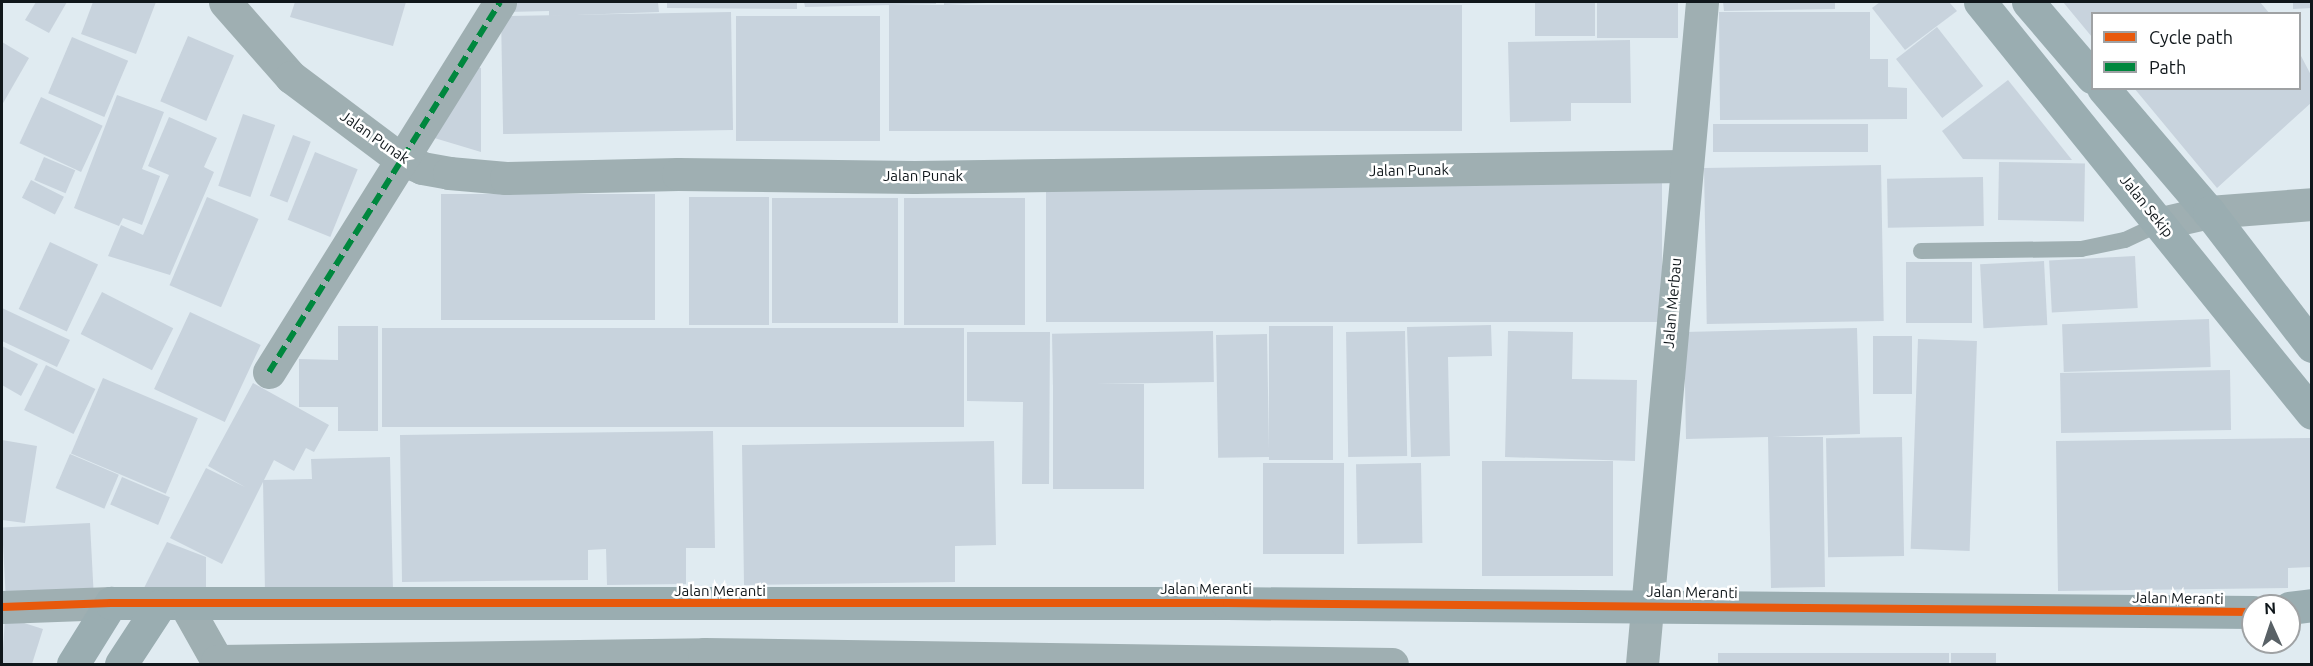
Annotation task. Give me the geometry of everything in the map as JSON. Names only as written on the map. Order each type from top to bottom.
[{"type":"street","name":"Jalan Punak","points":[[225,2],[291,77],[399,158],[422,168],[506,178],[1684,166]]},
{"type":"street","points":[[269,372],[399,158],[500,2]]},
{"type":"street","name":"Jalan Merbau","points":[[1642,664],[1645,605],[1684,166],[1702,2]]},
{"type":"street","name":"Jalan Sekip","points":[[1980,2],[2162,223],[2312,413]]},
{"type":"street","points":[[2028,2],[2091,76]]},
{"type":"street","points":[[2105,90],[2209,212],[2312,346]]},
{"type":"street","points":[[2162,223],[2209,212],[2312,204]]},
{"type":"street","points":[[2,607],[111,603]]},
{"type":"street","points":[[73,664],[111,603]]},
{"type":"street","name":"Jalan Meranti","points":[[111,603],[172,606],[1645,605],[2241,612]]},
{"type":"street","points":[[121,664],[172,606],[214,662],[704,654],[1392,664]]},
{"type":"lane","points":[[1921,251],[2081,249],[2125,240],[2162,223]]},
{"type":"building","points":[[36,2],[67,2],[49,33],[25,20]]},
{"type":"building","points":[[93,2],[156,2],[136,54],[81,34]]},
{"type":"building","points":[[295,2],[406,2],[393,46],[290,17]]},
{"type":"building","points":[[510,2],[658,2],[659,12],[549,16],[549,11],[505,12]]},
{"type":"building","points":[[667,2],[797,2],[797,9],[667,8]]},
{"type":"building","points":[[804,2],[936,2],[936,4],[805,7]]},
{"type":"building","points":[[944,2],[987,2],[987,3],[944,5]]},
{"type":"building","points":[[1535,2],[1595,2],[1595,36],[1535,36]]},
{"type":"building","points":[[1597,2],[1678,2],[1678,38],[1597,38]]},
{"type":"building","points":[[1723,2],[1835,2],[1835,9],[1724,11]]},
{"type":"building","points":[[1880,2],[1949,2],[1957,11],[1905,50],[1872,8]]},
{"type":"building","points":[[2063,2],[2260,2],[2268,12],[2091,12],[2091,36]]},
{"type":"building","points":[[2293,2],[2312,2],[2312,8],[2293,9]]},
{"type":"building","points":[[889,5],[1462,5],[1462,131],[889,131]]},
{"type":"building","points":[[731,12],[733,130],[503,134],[501,16]]},
{"type":"building","points":[[1719,12],[1870,12],[1870,59],[1888,59],[1888,87],[1907,88],[1907,119],[1720,120]]},
{"type":"building","points":[[736,16],[880,16],[880,141],[736,141]]},
{"type":"building","points":[[1937,27],[1983,86],[1942,118],[1896,59]]},
{"type":"building","points":[[188,36],[234,56],[206,121],[160,101]]},
{"type":"building","points":[[72,37],[128,61],[104,117],[48,93]]},
{"type":"building","points":[[1630,40],[1631,103],[1571,103],[1571,121],[1510,122],[1508,42]]},
{"type":"building","points":[[2,42],[29,58],[2,105]]},
{"type":"building","points":[[2301,56],[2312,77],[2312,102],[2217,188],[2136,90],[2301,90]]},
{"type":"building","points":[[466,63],[481,68],[481,152],[431,137]]},
{"type":"building","points":[[2008,80],[2072,160],[1963,159],[1942,131]]},
{"type":"building","points":[[117,95],[164,112],[142,169],[160,176],[142,225],[123,218],[119,226],[74,208]]},
{"type":"building","points":[[41,97],[103,126],[81,172],[19,143]]},
{"type":"building","points":[[243,114],[275,125],[250,197],[218,186]]},
{"type":"building","points":[[169,117],[217,138],[204,167],[214,172],[170,275],[108,256],[121,225],[143,235],[169,175],[148,166]]},
{"type":"building","points":[[1713,124],[1868,124],[1868,152],[1713,152]]},
{"type":"building","points":[[293,135],[311,142],[287,202],[270,196]]},
{"type":"building","points":[[315,152],[358,169],[330,237],[288,220]]},
{"type":"building","points":[[44,157],[75,170],[66,193],[34,180]]},
{"type":"building","points":[[1999,162],[2085,164],[2084,221],[1998,220]]},
{"type":"building","points":[[1881,165],[1884,321],[1707,324],[1704,168]]},
{"type":"building","points":[[1983,177],[1984,226],[1888,228],[1887,179]]},
{"type":"building","points":[[31,180],[64,197],[55,215],[22,198]]},
{"type":"building","points":[[1046,182],[1662,182],[1662,322],[1046,322]]},
{"type":"building","points":[[441,194],[655,194],[655,320],[441,320]]},
{"type":"building","points":[[207,197],[259,219],[221,307],[169,285]]},
{"type":"building","points":[[689,197],[769,197],[769,325],[689,325]]},
{"type":"building","points":[[772,198],[898,198],[898,323],[772,323]]},
{"type":"building","points":[[904,198],[1025,198],[1025,325],[904,325]]},
{"type":"building","points":[[50,242],[98,264],[67,331],[19,309]]},
{"type":"building","points":[[2135,256],[2138,308],[2052,312],[2049,261]]},
{"type":"building","points":[[2044,261],[2047,325],[1983,328],[1980,264]]},
{"type":"building","points":[[1906,262],[1972,262],[1972,323],[1906,323]]},
{"type":"building","points":[[102,292],[173,328],[152,370],[81,334]]},
{"type":"building","points":[[2,308],[70,340],[57,367],[2,341]]},
{"type":"building","points":[[190,312],[261,345],[225,422],[154,389]]},
{"type":"building","points":[[2209,319],[2211,367],[2064,372],[2062,324]]},
{"type":"building","points":[[1491,325],[1492,356],[1448,357],[1450,456],[1411,457],[1407,327]]},
{"type":"building","points":[[338,326],[378,326],[378,431],[338,431],[338,407],[299,407],[299,359],[338,360]]},
{"type":"building","points":[[1269,326],[1333,326],[1333,460],[1269,460]]},
{"type":"building","points":[[382,328],[964,328],[964,427],[382,427]]},
{"type":"building","points":[[1857,328],[1860,434],[1772,437],[1823,437],[1825,587],[1771,588],[1768,437],[1686,439],[1684,332]]},
{"type":"building","points":[[1213,331],[1214,382],[1053,385],[1052,334]]},
{"type":"building","points":[[1405,331],[1407,456],[1348,457],[1346,332]]},
{"type":"building","points":[[1508,331],[1573,332],[1572,379],[1637,380],[1635,461],[1505,457]]},
{"type":"building","points":[[967,332],[1050,332],[1049,484],[1022,484],[1023,402],[967,401]]},
{"type":"building","points":[[1267,334],[1269,457],[1218,458],[1216,335]]},
{"type":"building","points":[[1873,336],[1912,336],[1912,394],[1873,394]]},
{"type":"building","points":[[1918,339],[1977,341],[1970,551],[1911,549]]},
{"type":"building","points":[[2,346],[38,364],[21,396],[2,385]]},
{"type":"building","points":[[46,365],[95,389],[74,434],[24,410]]},
{"type":"building","points":[[2230,370],[2231,430],[2061,433],[2060,373]]},
{"type":"building","points":[[103,378],[198,418],[166,494],[71,453]]},
{"type":"building","points":[[253,383],[329,425],[314,452],[306,448],[294,471],[274,460],[222,564],[170,538],[206,468],[245,487],[208,466]]},
{"type":"building","points":[[1053,384],[1144,384],[1144,489],[1053,489]]},
{"type":"building","points":[[713,431],[715,548],[686,548],[686,584],[607,585],[606,549],[588,550],[588,580],[402,582],[400,435]]},
{"type":"building","points":[[1902,437],[1904,556],[1828,557],[1826,438]]},
{"type":"building","points":[[2312,438],[2312,567],[2288,568],[2288,588],[2058,591],[2056,441]]},
{"type":"building","points":[[2,440],[37,446],[25,523],[2,520]]},
{"type":"building","points":[[994,441],[996,545],[955,546],[955,582],[744,585],[742,445]]},
{"type":"building","points":[[70,454],[119,475],[104,509],[56,488]]},
{"type":"building","points":[[390,457],[393,591],[265,593],[263,480],[312,479],[311,459]]},
{"type":"building","points":[[1482,461],[1613,461],[1613,576],[1482,576]]},
{"type":"building","points":[[1263,463],[1344,463],[1344,554],[1263,554]]},
{"type":"building","points":[[1421,463],[1422,543],[1357,544],[1356,464]]},
{"type":"building","points":[[122,477],[170,497],[158,525],[110,505]]},
{"type":"building","points":[[90,523],[94,591],[6,596],[2,528]]},
{"type":"building","points":[[167,542],[206,557],[206,592],[143,590]]},
{"type":"building","points":[[5,617],[43,629],[32,664],[2,664]]},
{"type":"building","points":[[1718,653],[1949,653],[1949,664],[1718,664]]},
{"type":"building","points":[[1951,653],[1996,653],[1996,664],[1951,664]]},
{"type":"marked path","points":[[269,372],[500,2]]},
{"type":"cycle path","points":[[2,607],[111,603],[1227,603],[2241,612]]}]
